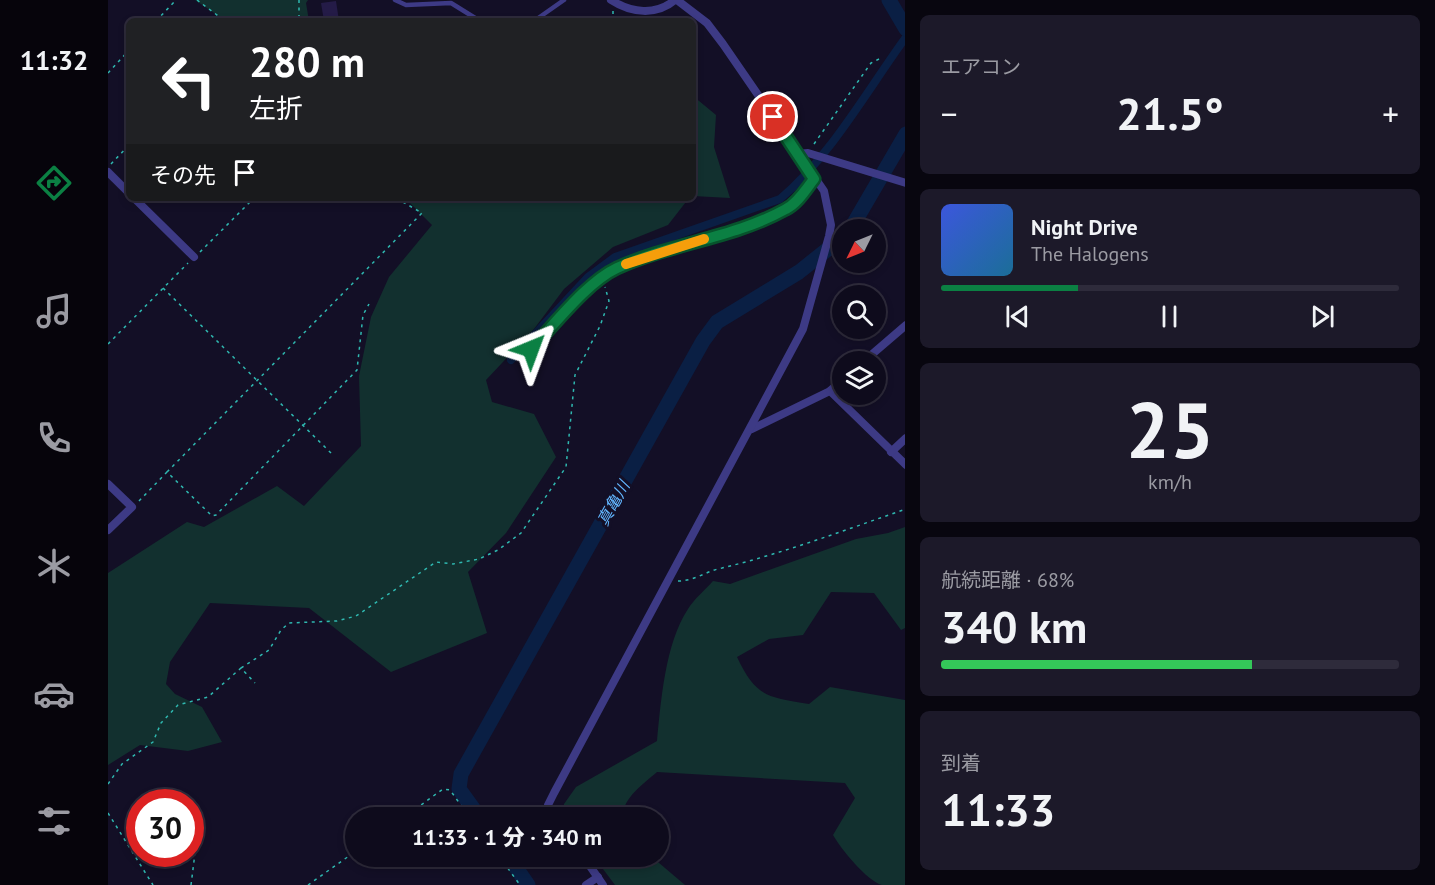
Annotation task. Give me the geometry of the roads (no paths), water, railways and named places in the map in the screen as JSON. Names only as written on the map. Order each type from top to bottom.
[{"type":"street","points":[[548,807],[803,329],[831,225],[829,205],[824,191],[715,33],[676,0],[667,7],[653,11],[636,11],[611,0]]},
{"type":"street","points":[[798,154],[808,153],[905,183]]},
{"type":"street","points":[[108,172],[126,190]]},
{"type":"street","points":[[531,349],[601,277],[643,257],[733,231],[787,209],[814,179]]},
{"type":"street","points":[[137,201],[194,257]]},
{"type":"street","points":[[876,351],[905,326]]},
{"type":"street","points":[[751,430],[830,391],[905,464]]},
{"type":"street","points":[[891,452],[905,439]]},
{"type":"street","points":[[108,484],[132,507],[108,531]]},
{"type":"street","points":[[586,885],[600,881],[591,867]]},
{"type":"lane","points":[[395,0],[406,5],[451,3],[475,18]]},
{"type":"lane","points":[[538,18],[564,0]]},
{"type":"waterway","name":"真亀川","points":[[889,0],[905,27]]},
{"type":"waterway","points":[[511,360],[588,277],[615,257],[780,199],[832,143],[905,38]]},
{"type":"waterway","name":"真亀川","points":[[856,219],[905,136]]},
{"type":"waterway","name":"真亀川","points":[[472,807],[459,789],[461,774],[703,341],[717,322],[799,272],[832,246]]},
{"type":"waterway","name":"真亀川","points":[[516,867],[528,885]]}]
